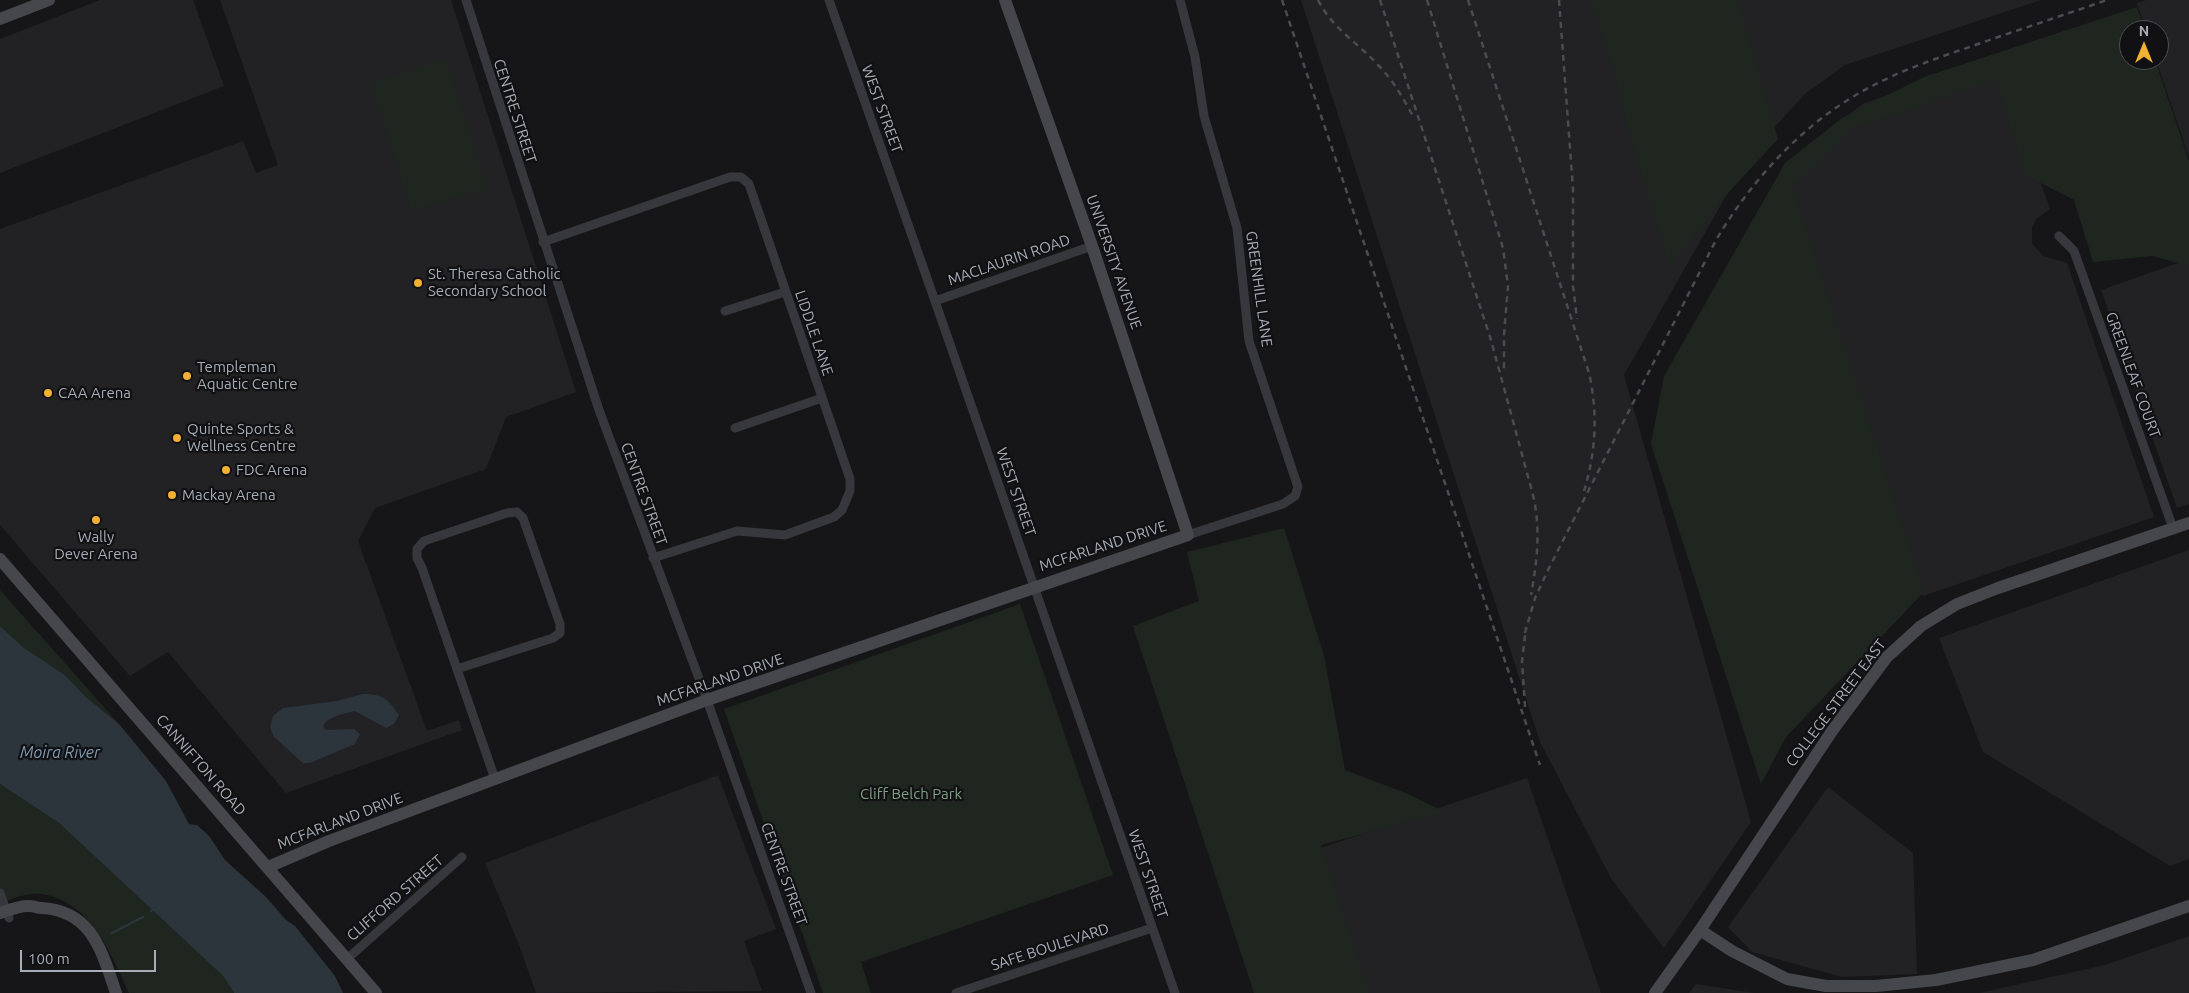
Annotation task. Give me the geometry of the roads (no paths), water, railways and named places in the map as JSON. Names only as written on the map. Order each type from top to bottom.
[{"type":"street","points":[[0,19],[49,0]]},
{"type":"street","name":"CENTRE STREET","points":[[466,0],[599,410],[707,700],[811,993]]},
{"type":"street","name":"WEST STREET","points":[[829,0],[1174,993]]},
{"type":"street","name":"UNIVERSITY AVENUE","points":[[1005,0],[1092,246],[1188,535]]},
{"type":"street","name":"GREENHILL LANE","points":[[1180,0],[1196,57],[1204,116],[1237,228],[1249,341],[1298,487],[1295,496],[1283,504],[1188,535]]},
{"type":"street","name":"LIDDLE LANE","points":[[543,242],[730,177],[741,176],[749,184],[850,479],[850,491],[842,510],[834,517],[785,535],[737,532],[653,558]]},
{"type":"street","name":"GREENLEAF COURT","points":[[2059,236],[2074,251],[2173,528]]},
{"type":"street","name":"MACLAURIN ROAD","points":[[935,301],[1092,246]]},
{"type":"street","points":[[725,311],[785,292]]},
{"type":"street","points":[[735,428],[822,398]]},
{"type":"street","points":[[457,669],[553,638],[560,632],[560,624],[524,527],[523,518],[517,512],[507,513],[424,542],[417,549],[417,558],[495,779]]},
{"type":"street","name":"COLLEGE STREET EAST","points":[[1654,993],[1700,930],[1832,730],[1888,657],[1921,626],[1957,604],[1998,588],[2189,523]]},
{"type":"street","name":"MCFARLAND DRIVE","points":[[268,866],[707,700],[735,692],[1034,586],[1188,535]]},
{"type":"street","name":"CANNIFTON ROAD","points":[[0,559],[268,866],[376,993]]},
{"type":"street","name":"CLIFFORD STREET","points":[[346,959],[462,857]]},
{"type":"street","points":[[0,894],[4,916],[31,912],[35,908],[51,908],[69,914],[83,924],[102,952],[116,993]]},
{"type":"street","points":[[1700,930],[1732,951],[1788,979],[1826,986],[1876,986],[1936,980],[2033,960],[2189,906]]},
{"type":"street","name":"SAFE BOULEVARD","points":[[956,993],[1152,928]]},
{"type":"water","name":"Moira River","points":[[0,626],[23,647],[65,675],[86,697],[119,724],[166,781],[189,824],[197,825],[209,836],[225,860],[266,897],[286,920],[295,926],[335,976],[343,993],[234,993],[223,976],[59,823],[0,784]]},
{"type":"water","points":[[363,694],[380,696],[388,701],[399,715],[394,724],[386,728],[355,711],[332,718],[323,727],[326,730],[354,729],[360,734],[355,744],[310,763],[303,763],[274,737],[270,727],[273,716],[283,708],[337,701]]},
{"type":"waterway","points":[[112,933],[143,917]]},
{"type":"railway","points":[[1282,0],[1540,765]]},
{"type":"railway","points":[[1318,0],[1330,19],[1388,77],[1413,116]]},
{"type":"railway","points":[[1380,0],[1491,340],[1533,495],[1537,520],[1537,545],[1531,595]]},
{"type":"railway","points":[[1427,0],[1503,248],[1508,286],[1504,335],[1504,370]]},
{"type":"railway","points":[[1468,0],[1589,373],[1595,418],[1591,462],[1584,491]]},
{"type":"railway","points":[[1559,0],[1573,189],[1573,286],[1577,319]]},
{"type":"railway","points":[[1525,633],[1535,598],[1549,568],[1716,240],[1748,193],[1785,150],[1806,131],[1851,98],[1901,72],[1939,57],[2107,0]]},
{"type":"railway","points":[[1525,707],[1522,661],[1526,627]]},
{"type":"place","name":"St. Theresa Catholic Secondary School","points":[[418,283]]},
{"type":"place","name":"Templeman Aquatic Centre","points":[[187,376]]},
{"type":"place","name":"CAA Arena","points":[[48,393]]},
{"type":"place","name":"Quinte Sports & Wellness Centre","points":[[177,438]]},
{"type":"place","name":"FDC Arena","points":[[226,470]]},
{"type":"place","name":"Mackay Arena","points":[[172,495]]},
{"type":"place","name":"Wally Dever Arena","points":[[96,520]]},
{"type":"park label","name":"Cliff Belch Park","points":[[911,794]]}]
